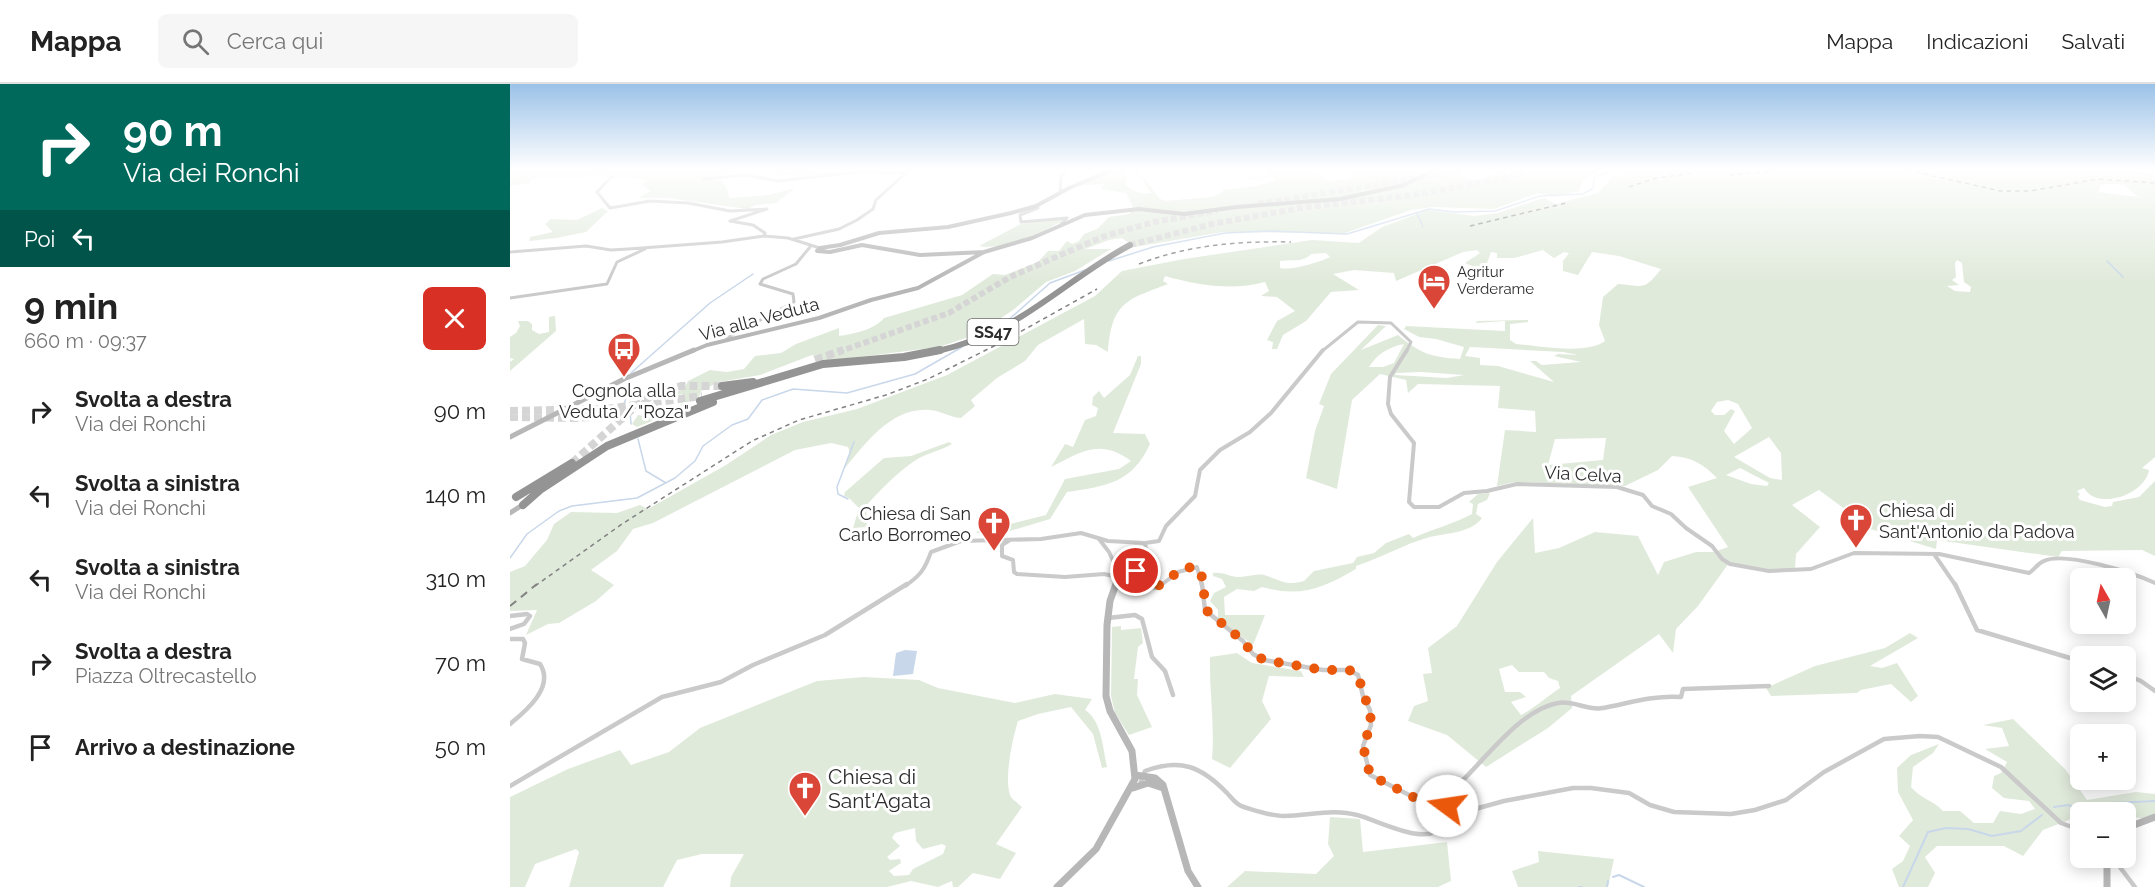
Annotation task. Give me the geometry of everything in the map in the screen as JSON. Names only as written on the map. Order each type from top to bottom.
[{"type":"highway","name":"SS47","points":[[701,398],[809,367],[892,358],[944,349],[998,330],[1021,318],[1098,262],[1130,245]]},
{"type":"highway","name":"SS47","points":[[754,384],[815,360]]},
{"type":"highway","points":[[722,386],[754,384]]},
{"type":"highway","points":[[523,505],[540,490],[607,446],[754,384]]},
{"type":"highway","points":[[513,498],[572,463]]},
{"type":"street","points":[[714,207],[730,211],[766,209],[730,220],[753,225],[765,233],[765,236]]},
{"type":"street","points":[[793,240],[839,229],[857,220],[874,207]]},
{"type":"street","points":[[510,252],[586,246],[601,249],[652,247],[730,242],[765,236],[781,237],[820,248],[848,243],[879,233],[962,225],[1030,207]]},
{"type":"street","points":[[1037,207],[1020,215],[1018,219],[1026,223],[1067,218],[1053,229]]},
{"type":"street","name":"Via alla Veduta","points":[[510,437],[624,379],[727,338],[819,318],[871,300],[918,288],[984,252],[1018,243],[1078,218],[1092,214],[1139,209],[1184,214],[1233,207]]},
{"type":"street","points":[[820,248],[817,251],[824,253],[866,244],[912,255],[952,255],[976,249],[984,252]]},
{"type":"street","points":[[510,298],[540,291],[574,291],[607,285],[617,262],[652,247]]},
{"type":"street","points":[[727,338],[794,302],[793,294],[760,284],[763,279],[798,263],[810,247]]},
{"type":"street","name":"Via Celva","points":[[1145,543],[1159,541],[1166,526],[1195,496],[1200,470],[1208,460],[1250,432],[1271,413],[1317,355],[1358,322],[1391,323],[1411,342],[1401,363],[1390,377],[1388,404],[1391,414],[1414,443],[1409,502],[1414,507],[1438,507],[1464,493],[1517,484],[1617,487],[1643,495],[1652,506],[1671,514],[1686,528],[1712,546],[1722,559],[1730,564],[1770,570],[1811,569],[1854,553],[1934,554],[2029,573],[2035,571],[2042,561],[2064,560],[2126,570],[2155,582]]},
{"type":"street","points":[[510,513],[523,505],[527,498],[513,498]]},
{"type":"street","points":[[510,786],[662,697],[722,682],[753,664],[825,635],[919,577],[925,569],[928,556],[937,548],[961,541],[1041,539],[1082,533],[1099,539],[1145,543],[1146,550],[1133,574],[1119,581],[1110,601],[1108,618],[1108,705],[1132,751],[1140,784]]},
{"type":"street","points":[[1017,538],[1002,545],[1002,556],[1013,560],[1014,572],[1017,574],[1065,577],[1104,574],[1119,581]]},
{"type":"street","points":[[1099,539],[1109,552],[1119,581]]},
{"type":"street","points":[[1934,554],[1960,592],[1977,630],[2070,658]]},
{"type":"street","points":[[1133,574],[1148,587],[1155,588],[1184,568],[1197,567],[1202,577],[1206,610],[1243,641],[1253,654],[1264,660],[1323,670],[1349,670],[1358,675],[1370,710],[1371,725],[1363,746],[1370,775],[1417,799],[1458,814],[1504,801],[1573,789],[1595,788],[1629,793],[1650,805],[1674,812],[1731,814],[1755,810],[1786,800],[1824,772],[1884,739],[1920,736],[1938,737],[2001,767],[2061,823],[2070,827]]},
{"type":"street","points":[[510,616],[526,614],[530,616],[524,624],[510,629]]},
{"type":"street","points":[[1108,618],[1135,615],[1142,619],[1152,657],[1165,671],[1173,695]]},
{"type":"street","points":[[510,639],[523,639],[525,643],[521,654],[522,659],[540,664],[543,674],[541,693],[537,701],[510,724]]},
{"type":"street","points":[[2136,679],[2155,691]]},
{"type":"street","points":[[1056,887],[1096,849],[1139,775],[1161,766],[1183,764],[1196,767],[1240,806],[1284,816],[1332,810],[1353,813],[1400,830],[1417,833],[1439,831],[1443,825],[1450,791],[1454,784],[1463,780],[1497,744],[1545,707],[1560,702],[1603,709],[1621,702],[1650,696],[1681,697],[1683,689],[1769,686]]},
{"type":"street","points":[[1139,775],[1159,780],[1166,791],[1188,871],[1198,887]]},
{"type":"street","points":[[1131,789],[1140,784],[1152,783],[1166,791]]},
{"type":"street","points":[[2136,824],[2155,817]]},
{"type":"street","points":[[2107,868],[2107,887]]},
{"type":"street","points":[[2121,868],[2135,887]]},
{"type":"green space","points":[[1133,207],[1430,207],[1411,210],[1345,233],[1223,232],[1134,247],[1122,238],[1109,240],[1085,249],[1111,249],[1075,271],[1046,282],[1013,310],[969,337],[939,347],[828,361],[812,355],[760,375],[719,382],[701,391],[698,400],[689,401],[686,408],[637,427],[632,424],[638,415],[657,415],[675,409],[684,401],[681,400],[683,394],[666,396],[684,389],[688,381],[710,370],[727,372],[744,369],[755,356],[781,353],[796,344],[839,328],[839,336],[863,331],[875,326],[884,318],[962,295],[993,274],[1005,275],[1038,262],[1048,251],[1059,251],[1067,241],[1072,244],[1079,241],[1084,234],[1097,229],[1109,217],[1129,214]]},
{"type":"green space","points":[[1447,207],[1498,207],[1494,209]]},
{"type":"green space","points":[[1515,207],[2155,207],[2155,457],[2142,468],[2149,470],[2146,479],[2130,493],[2109,499],[2090,495],[2084,488],[2077,491],[2080,494],[2078,497],[2080,500],[2105,507],[2112,506],[2113,502],[2139,497],[2155,481],[2155,556],[2142,550],[2062,551],[2058,557],[1937,540],[1936,549],[1867,528],[1868,522],[1846,510],[1819,490],[1792,505],[1820,527],[1796,554],[1795,569],[1769,569],[1729,563],[1698,606],[1676,629],[1673,653],[1659,634],[1571,696],[1572,708],[1548,728],[1486,767],[1447,735],[1408,721],[1414,706],[1428,701],[1423,674],[1432,673],[1428,648],[1457,626],[1497,562],[1533,518],[1535,553],[1559,548],[1595,532],[1638,536],[1658,575],[1664,562],[1696,552],[1714,552],[1728,547],[1688,487],[1717,478],[1702,465],[1686,458],[1672,456],[1658,470],[1625,486],[1515,482],[1497,486],[1505,430],[1536,432],[1535,411],[1498,408],[1500,386],[1418,384],[1408,393],[1406,380],[1380,374],[1352,400],[1337,489],[1306,478],[1315,431],[1324,406],[1319,404],[1331,374],[1378,325],[1386,326],[1361,350],[1398,335],[1427,353],[1460,359],[1464,347],[1419,337],[1404,329],[1406,326],[1505,331],[1505,321],[1475,323],[1478,321],[1528,320],[1528,322],[1510,324],[1510,340],[1516,344],[1550,348],[1586,348],[1605,341],[1599,325],[1603,297],[1618,284],[1643,286],[1651,281],[1661,269],[1619,256],[1592,252],[1578,275],[1563,271],[1563,261],[1569,253],[1564,252],[1554,258],[1543,250],[1514,258],[1497,258],[1497,253],[1491,252],[1486,266],[1477,268],[1465,263],[1480,253],[1477,250],[1463,252],[1396,281],[1394,273],[1354,270],[1333,274],[1359,290],[1331,292],[1306,321],[1283,335],[1277,349],[1272,349],[1273,342],[1267,340],[1277,321],[1295,311],[1277,297],[1261,296],[1269,291],[1265,282],[1253,285],[1215,286],[1165,276],[1163,281],[1168,284],[1132,299],[1118,313],[1113,323],[1108,352],[1096,345],[1085,344],[1084,319],[1038,345],[1025,361],[997,378],[971,400],[975,406],[961,418],[930,410],[903,414],[891,420],[871,438],[844,469],[850,453],[848,447],[831,443],[795,450],[653,523],[633,529],[617,551],[591,570],[614,585],[596,601],[559,623],[548,624],[526,635],[537,610],[510,611],[510,572],[525,566],[547,540],[554,524],[571,512],[617,513],[640,505],[648,509],[726,465],[771,435],[803,422],[857,409],[947,375],[1095,296],[1122,271],[1184,259],[1312,240],[1359,243],[1382,227],[1428,210],[1474,216],[1498,213]],"holes":[[[1326,253],[1330,257],[1298,267],[1280,268],[1280,261],[1301,260],[1311,254]],[[1957,260],[1962,263],[1964,282],[1971,287],[1970,292],[1955,291],[1947,286],[1959,285],[1952,280],[1956,277],[1955,263]],[[1404,344],[1394,363],[1383,367],[1369,367],[1384,352]],[[1470,347],[1563,352],[1578,355],[1558,354],[1554,356],[1581,362],[1542,365],[1536,361],[1530,361],[1554,382],[1498,366],[1480,365],[1480,358],[1465,356]],[[1421,372],[1464,375],[1447,378],[1395,375],[1396,373]],[[1728,400],[1738,404],[1752,428],[1734,444],[1724,431],[1735,411],[1731,409],[1724,415],[1715,415],[1711,411],[1717,402]],[[1769,437],[1781,453],[1782,480],[1770,478],[1734,457]],[[1606,438],[1603,460],[1548,465],[1555,439]],[[1740,468],[1769,483],[1767,486],[1751,484],[1726,475]],[[1512,665],[1519,672],[1544,672],[1549,678],[1558,681],[1560,688],[1521,715],[1511,702],[1526,697],[1520,692],[1505,692],[1499,669]]]},
{"type":"green space","points":[[602,208],[608,211],[586,232],[529,241],[530,237],[553,232],[545,224],[551,219],[577,220]]},
{"type":"green space","points":[[1062,218],[1064,220],[1023,240],[1001,246],[979,246],[1021,224]]},
{"type":"green space","points":[[555,316],[556,331],[510,371],[510,362],[514,359],[510,358],[510,337],[520,326],[518,321],[528,321],[532,324],[532,330],[539,334],[549,332],[549,317]]},
{"type":"green space","points":[[1138,356],[1141,356],[1141,364],[1113,433],[1145,434],[1150,444],[1135,467],[1117,480],[1067,492],[1050,519],[1000,534],[976,533],[985,524],[1002,526],[1046,515],[1065,479],[1119,469],[1131,461],[1120,454],[1100,449],[1081,452],[1051,467],[1065,444],[1073,447],[1085,420],[1096,416],[1098,408],[1092,405],[1093,397],[1099,391],[1104,398],[1130,375]]},
{"type":"green space","points":[[949,442],[952,444],[920,458],[896,475],[866,506],[867,527],[853,528],[859,508],[844,496],[845,492],[884,458],[911,456]]},
{"type":"green space","points":[[1490,493],[1487,500],[1478,504],[1476,514],[1482,518],[1472,527],[1411,543],[1356,566],[1356,569],[1322,586],[1288,592],[1262,587],[1254,591],[1237,589],[1224,597],[1225,615],[1265,615],[1253,645],[1218,619],[1218,610],[1210,601],[1214,593],[1226,587],[1222,579],[1213,576],[1213,573],[1237,577],[1263,575],[1288,583],[1304,581],[1314,571],[1353,563],[1357,557],[1374,553],[1386,543],[1409,534],[1413,538],[1465,518],[1472,514],[1473,504],[1469,502],[1478,494]]},
{"type":"green space","points":[[1121,626],[1121,630],[1141,628],[1143,643],[1138,647],[1134,679],[1138,679],[1137,695],[1152,727],[1129,735],[1115,713],[1111,696],[1112,627]]},
{"type":"green space","points":[[1910,633],[1918,638],[1870,666],[1882,668],[1897,663],[1918,696],[1911,702],[1891,684],[1861,690],[1857,693],[1771,696],[1766,688],[1815,666],[1885,648]]},
{"type":"green space","points":[[1237,653],[1252,663],[1301,671],[1304,677],[1269,676],[1262,701],[1271,719],[1230,768],[1212,759],[1210,657]]},
{"type":"green space","points":[[864,677],[919,680],[938,688],[1015,703],[1055,694],[1092,699],[1085,710],[1091,715],[1098,728],[1107,767],[1102,768],[1093,734],[1071,707],[1018,721],[1011,748],[1008,781],[1011,797],[1022,807],[996,844],[1016,853],[1000,879],[973,873],[958,887],[953,887],[952,881],[938,887],[911,881],[887,887],[730,887],[731,877],[744,854],[702,854],[677,860],[663,887],[569,887],[579,852],[576,849],[535,864],[525,887],[510,887],[510,797],[568,769],[620,750],[631,765],[669,752],[700,728],[817,681]],"holes":[[[915,828],[916,841],[923,849],[942,844],[946,846],[943,854],[913,869],[909,875],[894,876],[889,871],[901,863],[900,859],[890,860],[887,857],[900,846],[892,838],[895,833]]]},
{"type":"green space","points":[[2013,719],[2065,769],[2070,776],[2070,790],[2080,790],[2087,800],[2136,792],[2155,794],[2155,820],[2136,817],[2136,802],[2070,802],[2069,820],[2043,830],[2023,856],[2004,846],[1937,846],[1925,857],[1935,873],[1928,887],[1899,887],[1892,869],[1903,861],[1910,846],[1899,836],[1913,820],[1898,792],[1897,768],[1911,755],[1939,744],[1933,753],[1913,767],[1911,787],[1943,811],[1960,811],[1974,823],[1993,823],[2000,811],[2021,814],[2035,809],[2029,801],[2004,798],[1992,788],[1994,776],[2001,773],[2007,762],[1985,749],[2009,746],[2002,728],[1983,725]]},
{"type":"green space","points":[[1330,817],[1360,819],[1363,852],[1447,842],[1451,881],[1438,887],[1227,887],[1245,871],[1316,874],[1334,856],[1328,844]]},
{"type":"green space","points":[[1538,851],[1614,859],[1608,887],[1518,887],[1512,871],[1539,862]]},
{"type":"water","points":[[905,650],[917,651],[913,674],[893,676],[896,653]]},
{"type":"waterway","points":[[1109,261],[1153,247],[1225,233],[1269,231],[1347,234],[1429,209],[1454,212],[1495,211],[1506,207]]},
{"type":"waterway","points":[[1417,214],[1423,227]]},
{"type":"waterway","points":[[2107,261],[2123,277]]},
{"type":"waterway","points":[[1005,323],[1050,283],[1085,270]]},
{"type":"waterway","points":[[631,373],[710,303],[753,274]]},
{"type":"waterway","points":[[666,483],[695,461],[703,446],[732,425],[748,419],[762,400],[793,389],[847,393],[915,374],[962,347]]},
{"type":"waterway","points":[[619,385],[627,393],[623,410],[630,411],[631,424]]},
{"type":"waterway","points":[[638,439],[646,471],[666,483]]},
{"type":"waterway","points":[[848,499],[838,494],[837,487],[854,442]]},
{"type":"waterway","points":[[510,558],[527,534],[559,511],[572,506],[637,498],[666,483]]},
{"type":"waterway","points":[[2054,807],[2068,805],[2079,809],[2113,803],[2155,801]]},
{"type":"waterway","points":[[1903,887],[1928,832],[1946,828],[1968,829],[1992,836],[2021,831],[2042,815]]},
{"type":"waterway","points":[[1613,877],[1619,875],[1644,887]]},
{"type":"waterway","points":[[1607,887],[1608,881]]},
{"type":"tunnel","points":[[1130,245],[1212,224],[1305,207]]},
{"type":"tunnel","points":[[838,352],[949,313],[1010,277],[1102,237],[1153,222],[1217,211]]},
{"type":"tunnel","points":[[815,360],[843,350]]},
{"type":"tunnel","points":[[638,405],[654,394],[681,386],[722,386]]},
{"type":"tunnel","points":[[638,405],[702,396]]},
{"type":"tunnel","points":[[510,411],[606,409],[638,405]]},
{"type":"tunnel","points":[[572,463],[638,405]]},
{"type":"tunnel","points":[[510,417],[577,418],[625,414]]},
{"type":"railway","points":[[1470,226],[1547,207]]},
{"type":"railway","points":[[1139,264],[1195,248],[1252,242],[1291,242]]},
{"type":"railway","points":[[535,586],[622,524],[752,441],[799,420],[886,395],[928,379],[1002,342],[1097,289]]},
{"type":"railway","points":[[510,606],[537,584]]},
{"type":"place","name":"Agritur Verderame","points":[[1434,310]]},
{"type":"place","name":"Cognola alla Veduta / \"Roza\"","points":[[624,378]]},
{"type":"place","name":"Chiesa di Sant'Antonio da Padova","points":[[1856,549]]},
{"type":"place","name":"Chiesa di San Carlo Borromeo","points":[[994,552]]},
{"type":"place","name":"Chiesa di Sant'Agata","points":[[805,817]]},
{"type":"route","points":[[1136,571],[1133,574],[1148,587],[1155,588],[1184,568],[1197,567],[1202,577],[1202,597],[1206,610],[1243,641],[1253,654],[1264,660],[1323,670],[1349,670],[1358,675],[1370,710],[1371,725],[1363,746],[1370,775],[1417,799],[1447,806]]}]
